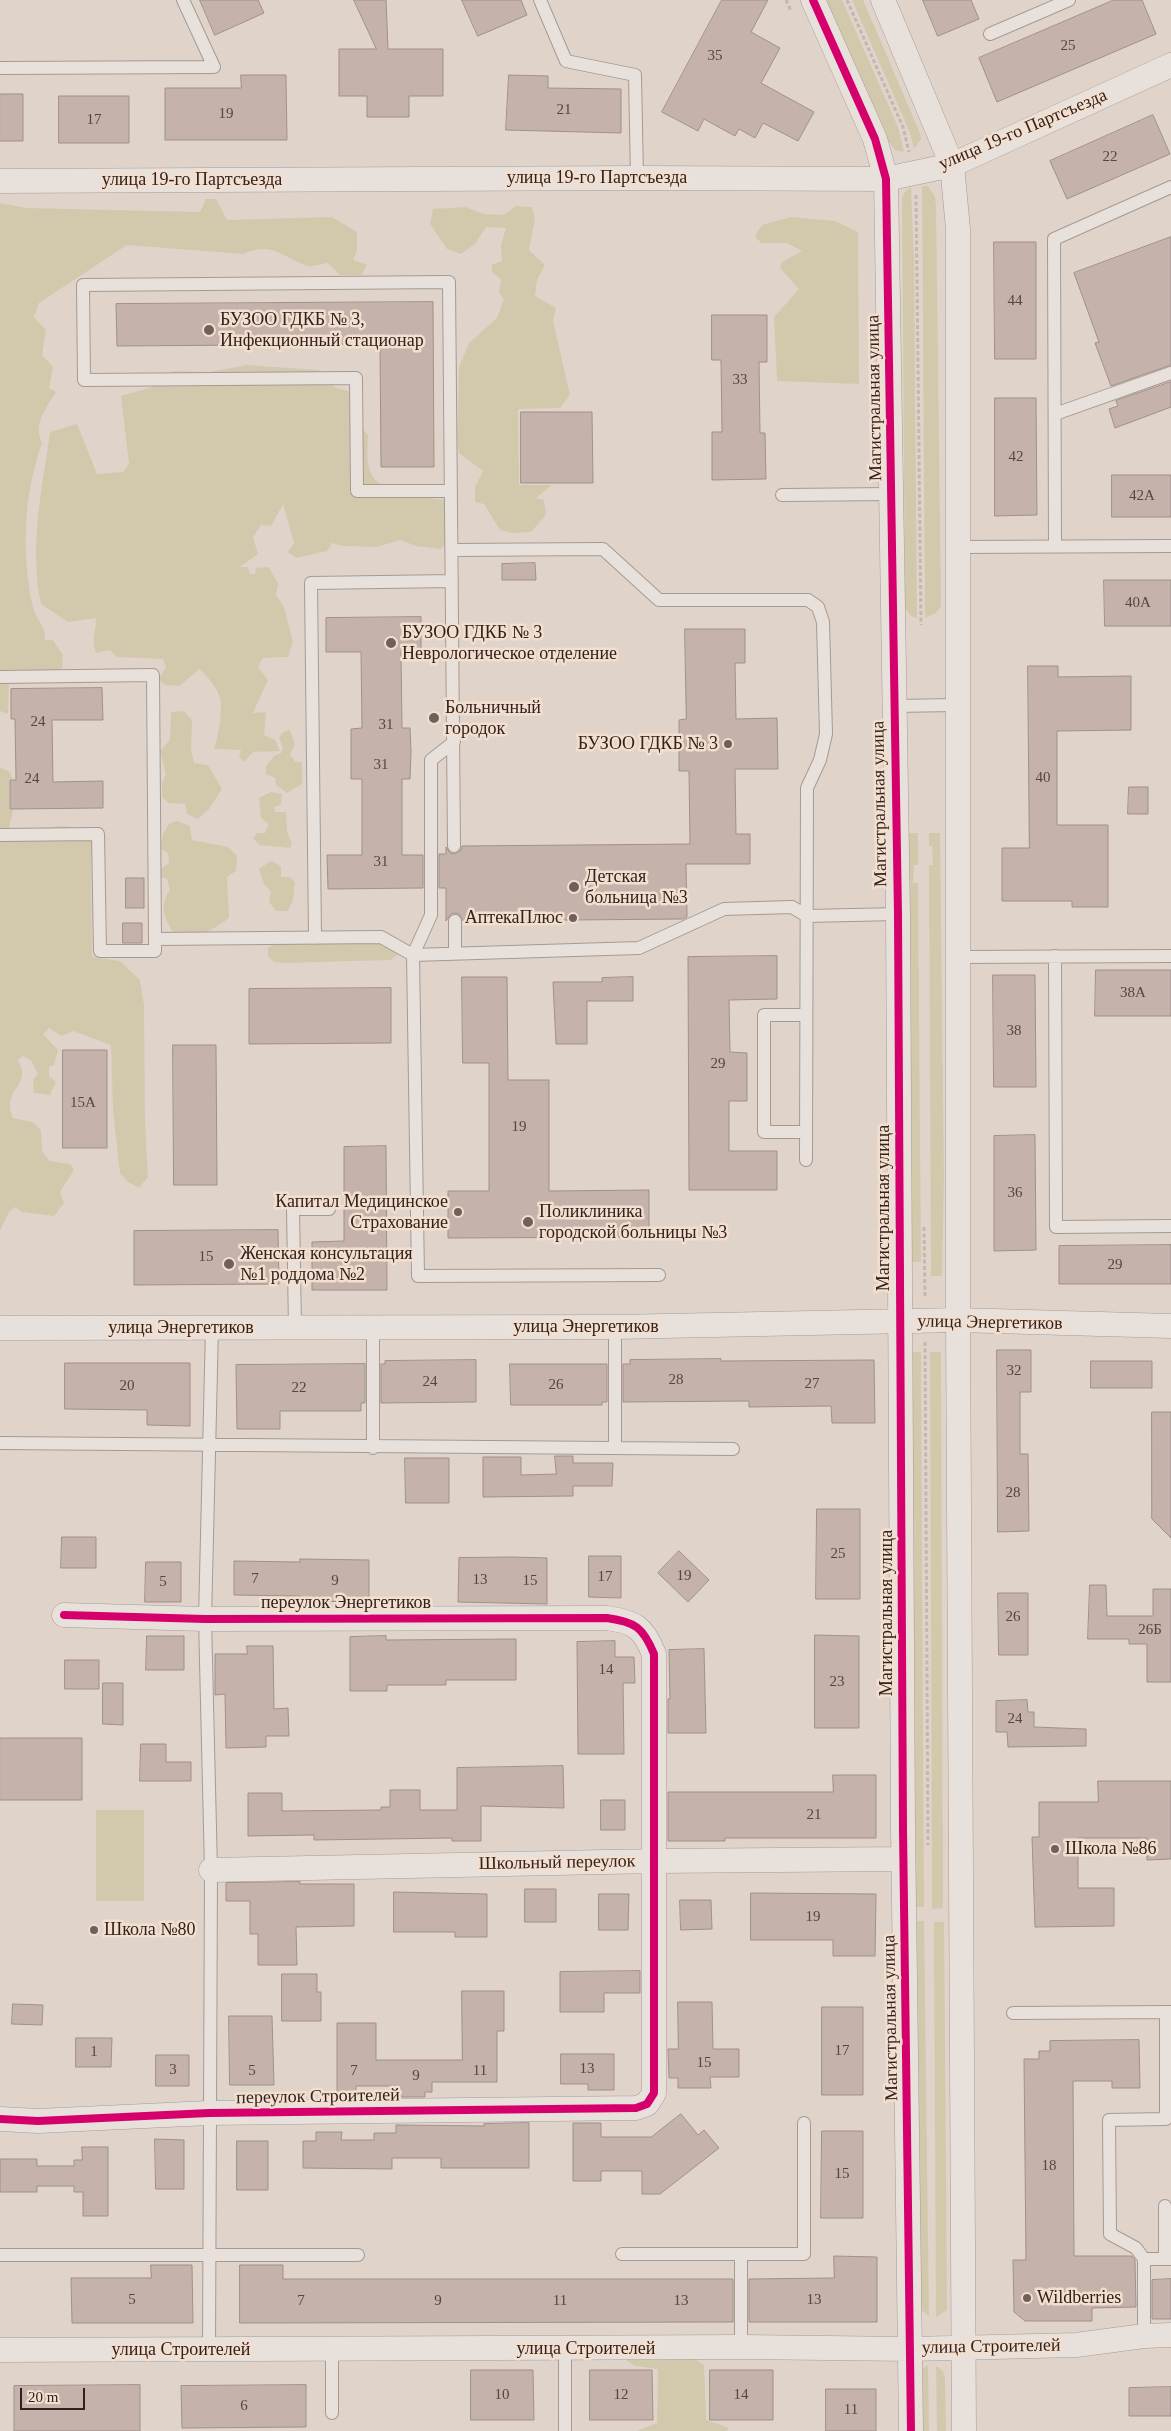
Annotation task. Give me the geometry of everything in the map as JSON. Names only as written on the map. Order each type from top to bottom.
[{"type":"street","name":"Магистральная улица","points":[[813,0],[875,139],[886,179],[892,494],[893,706],[898,914],[903,1859],[911,2431]]},
{"type":"street","points":[[883,0],[952,165],[958,229],[957,957],[964,2431]]},
{"type":"street","name":"улица 19-го Партсъезда","points":[[0,181],[638,178],[886,179],[952,165],[1171,66]]},
{"type":"street","name":"улица Энергетиков","points":[[0,1328],[615,1327],[958,1320],[1171,1326]]},
{"type":"street","name":"переулок Энергетиков","points":[[64,1615],[205,1619],[607,1618],[628,1621],[646,1634],[654,1654],[655,1861]]},
{"type":"street","name":"Школьный переулок","points":[[210,1870],[655,1861],[903,1859]]},
{"type":"street","name":"переулок Строителей","points":[[0,2119],[38,2121],[209,2113],[636,2108],[647,2104],[654,2093],[655,1861]]},
{"type":"street","name":"улица Строителей","points":[[0,2350],[741,2347],[910,2349],[1076,2345],[1144,2336],[1171,2335]]},
{"type":"lane","points":[[0,68],[214,67],[183,0]]},
{"type":"lane","points":[[540,0],[566,61],[635,75],[638,178]]},
{"type":"lane","points":[[990,34],[1069,0]]},
{"type":"lane","points":[[1055,546],[1054,239],[1171,187]]},
{"type":"lane","points":[[451,491],[357,491],[356,378],[84,380],[83,285],[449,282],[454,742],[454,846]]},
{"type":"lane","points":[[1054,414],[1171,373]]},
{"type":"lane","points":[[782,495],[892,494]]},
{"type":"lane","points":[[958,547],[1171,546]]},
{"type":"lane","points":[[452,550],[603,549],[658,600],[808,600],[818,607],[823,622],[826,734],[820,760],[807,788],[806,1160]]},
{"type":"lane","points":[[314,938],[311,583],[452,581]]},
{"type":"lane","points":[[0,677],[153,676],[155,951],[100,951],[98,834],[0,835]]},
{"type":"lane","points":[[893,706],[957,705]]},
{"type":"lane","points":[[454,742],[431,760],[431,915],[413,954],[418,1276],[659,1275]]},
{"type":"lane","points":[[155,939],[381,938],[413,954],[639,948],[724,909],[792,907],[807,916],[898,914]]},
{"type":"lane","points":[[455,921],[455,953]]},
{"type":"lane","points":[[1055,956],[1056,1227],[1171,1226]]},
{"type":"lane","points":[[957,957],[1171,956]]},
{"type":"lane","points":[[806,1015],[764,1015],[764,1132],[806,1132]]},
{"type":"lane","points":[[295,1328],[293,1209],[328,1209]]},
{"type":"lane","points":[[373,1327],[373,1448]]},
{"type":"lane","points":[[615,1327],[615,1448]]},
{"type":"lane","points":[[209,2350],[210,1870],[205,1619],[211,1444],[212,1328]]},
{"type":"lane","points":[[0,1443],[211,1444],[373,1448],[732,1449]]},
{"type":"lane","points":[[1013,2013],[1169,2012],[1166,2119],[1109,2120],[1110,2234],[1136,2248],[1144,2259],[1144,2336]]},
{"type":"lane","points":[[622,2254],[804,2254],[804,2123]]},
{"type":"lane","points":[[1144,2259],[1168,2259],[1165,2206]]},
{"type":"lane","points":[[741,2254],[741,2347]]},
{"type":"lane","points":[[0,2255],[358,2255]]},
{"type":"lane","points":[[565,2349],[565,2431]]},
{"type":"lane","points":[[332,2350],[332,2413]]},
{"type":"path","points":[[786,0],[794,18]]},
{"type":"shaded area","points":[[826,0],[842,0],[898,127],[904,152],[895,150],[885,137]]},
{"type":"shaded area","points":[[852,0],[863,0],[920,133],[921,139],[914,149],[910,133]]},
{"type":"shaded area","points":[[922,186],[928,186],[935,197],[936,206],[941,606],[936,613],[925,618]]},
{"type":"shaded area","points":[[911,187],[914,259],[917,618],[911,616],[905,608],[902,199],[904,193]]},
{"type":"shaded area","points":[[206,199],[216,199],[227,220],[332,217],[357,232],[357,251],[353,260],[367,265],[361,275],[340,275],[328,263],[308,266],[271,250],[254,250],[243,254],[127,245],[39,303],[34,317],[46,330],[42,355],[53,367],[49,388],[56,392],[42,416],[39,429],[42,443],[32,478],[27,513],[27,567],[35,612],[44,629],[45,640],[53,640],[63,655],[62,668],[45,680],[9,684],[8,714],[0,711],[0,203],[27,208],[200,212]]},
{"type":"shaded area","points":[[516,206],[532,207],[535,219],[529,250],[545,265],[537,280],[535,296],[556,308],[553,321],[570,395],[560,408],[518,409],[519,485],[552,485],[536,498],[544,500],[546,515],[531,532],[513,533],[500,530],[484,504],[475,502],[475,487],[483,471],[459,453],[457,444],[459,367],[469,343],[497,318],[504,299],[499,293],[501,279],[492,272],[492,265],[502,261],[501,245],[506,228],[486,227],[475,244],[461,254],[447,249],[430,224],[433,209],[465,207],[484,214],[504,215]]},
{"type":"shaded area","points":[[791,217],[835,221],[858,232],[859,384],[777,381],[774,317],[799,289],[780,268],[782,262],[802,251],[787,243],[761,243],[755,236],[762,225]]},
{"type":"shaded area","points":[[247,365],[319,370],[336,388],[349,391],[352,417],[368,435],[368,462],[373,477],[378,482],[395,491],[445,500],[447,542],[441,549],[416,546],[400,540],[377,547],[343,546],[332,543],[327,551],[296,558],[288,552],[294,543],[283,504],[271,526],[261,525],[253,537],[258,554],[240,567],[248,567],[250,574],[255,574],[256,568],[269,567],[278,584],[276,595],[284,607],[293,642],[288,657],[263,658],[258,667],[268,680],[253,713],[266,712],[264,735],[275,740],[280,751],[253,752],[244,762],[239,757],[241,750],[214,749],[220,724],[220,698],[214,686],[200,669],[179,686],[165,685],[158,680],[166,667],[163,659],[117,657],[110,650],[96,653],[94,641],[96,618],[68,622],[41,604],[36,561],[36,539],[50,432],[77,424],[97,474],[123,472],[129,464],[121,396],[159,385],[174,371],[209,372]]},
{"type":"shaded area","points":[[184,711],[192,720],[191,749],[194,763],[208,765],[222,789],[209,809],[198,819],[187,814],[185,804],[169,803],[162,797],[162,783],[166,774],[160,751],[170,740],[171,712]]},
{"type":"shaded area","points":[[290,730],[295,744],[290,754],[295,762],[302,762],[302,784],[287,793],[276,785],[275,778],[266,774],[266,766],[274,756],[281,753],[283,747],[279,738],[283,732]]},
{"type":"shaded area","points":[[0,767],[10,772],[12,779],[9,779],[9,810],[13,810],[9,828],[11,831],[61,826],[72,827],[96,837],[96,848],[91,859],[92,957],[120,961],[140,980],[144,1005],[145,1123],[148,1177],[139,1188],[128,1182],[120,1173],[113,1111],[111,1045],[73,1031],[61,1036],[49,1028],[43,1034],[58,1050],[54,1065],[49,1067],[49,1076],[56,1082],[50,1095],[34,1093],[33,1080],[38,1074],[31,1060],[23,1056],[18,1060],[22,1069],[22,1077],[13,1093],[10,1108],[13,1118],[32,1122],[41,1130],[42,1151],[50,1161],[70,1164],[74,1170],[60,1192],[64,1203],[54,1216],[22,1212],[15,1207],[9,1212],[0,1231]]},
{"type":"shaded area","points":[[271,792],[282,794],[281,805],[274,807],[275,812],[286,812],[287,832],[292,843],[290,848],[260,845],[253,838],[257,833],[265,833],[269,824],[261,818],[259,798]]},
{"type":"shaded area","points":[[177,821],[190,826],[192,840],[228,847],[237,856],[236,871],[227,877],[229,918],[209,931],[197,934],[173,932],[165,917],[164,906],[170,890],[167,879],[160,876],[160,870],[169,863],[168,853],[161,849],[163,834],[169,824]]},
{"type":"shaded area","points":[[908,833],[918,833],[918,865],[914,865],[913,883],[918,883],[921,1262],[910,1262]]},
{"type":"shaded area","points":[[929,833],[940,833],[944,1177],[942,1276],[931,1276],[929,865],[933,865],[932,846],[929,846]]},
{"type":"shaded area","points":[[271,861],[281,866],[281,877],[290,877],[295,882],[293,900],[288,911],[276,911],[269,902],[271,891],[264,884],[259,869]]},
{"type":"shaded area","points":[[380,940],[398,950],[397,955],[391,960],[285,963],[274,962],[268,956],[268,948],[276,943]]},
{"type":"shaded area","points":[[912,1352],[921,1352],[924,1907],[916,1907]]},
{"type":"shaded area","points":[[930,1352],[941,1352],[943,1908],[932,1909]]},
{"type":"shaded area","points":[[96,1810],[144,1810],[144,1901],[96,1901]]},
{"type":"shaded area","points":[[917,1921],[924,1921],[929,2316],[920,2309]]},
{"type":"shaded area","points":[[934,1922],[944,1922],[947,2310],[936,2317]]},
{"type":"shaded area","points":[[633,2355],[691,2356],[704,2365],[706,2420],[729,2428],[727,2431],[637,2431],[657,2423],[658,2369],[635,2366],[626,2360]]},
{"type":"shaded area","points":[[928,2365],[929,2431],[923,2431],[922,2369]]},
{"type":"shaded area","points":[[936,2366],[943,2371],[945,2377],[946,2431],[937,2431]]},
{"type":"building","points":[[200,0],[258,0],[264,13],[215,35]]},
{"type":"building","points":[[354,0],[386,0],[388,49],[443,49],[443,96],[409,96],[409,117],[367,117],[367,96],[339,96],[339,49],[376,49]]},
{"type":"building","points":[[462,0],[521,0],[527,15],[478,36]]},
{"type":"building","points":[[722,0],[768,0],[751,32],[780,48],[761,83],[814,112],[798,141],[763,123],[755,138],[739,129],[735,136],[704,119],[698,131],[662,112]]},
{"type":"building","points":[[923,0],[971,0],[979,19],[938,36]]},
{"type":"building","points":[[1114,0],[1142,0],[1156,34],[997,102],[979,58]]},
{"type":"building","points":[[241,75],[286,75],[287,140],[165,140],[165,88],[241,88]]},
{"type":"building","points":[[509,75],[548,76],[548,88],[621,89],[621,133],[506,130]]},
{"type":"building","points":[[0,94],[23,94],[23,141],[0,141]]},
{"type":"building","points":[[59,96],[129,96],[129,143],[59,143]]},
{"type":"building","points":[[1153,115],[1170,154],[1067,199],[1050,161]]},
{"type":"building","points":[[1171,237],[1171,365],[1111,386],[1095,343],[1099,342],[1074,273]]},
{"type":"building","points":[[994,242],[1036,242],[1036,359],[995,359]]},
{"type":"building","points":[[433,302],[434,467],[381,467],[380,344],[117,346],[116,304]]},
{"type":"building","points":[[712,315],[767,315],[767,362],[759,362],[760,433],[765,433],[766,479],[712,480],[712,432],[722,432],[721,360],[712,360]]},
{"type":"building","points":[[1171,382],[1171,407],[1115,428],[1109,409],[1118,406],[1116,401]]},
{"type":"building","points":[[995,398],[1036,398],[1037,515],[995,516]]},
{"type":"building","points":[[521,412],[592,412],[593,483],[521,483]]},
{"type":"building","points":[[1112,475],[1171,475],[1171,517],[1112,517]]},
{"type":"building","points":[[535,563],[536,580],[502,580],[502,564]]},
{"type":"building","points":[[1104,580],[1171,580],[1171,626],[1105,626]]},
{"type":"building","points":[[421,617],[421,652],[401,652],[402,728],[410,728],[411,751],[410,779],[402,779],[402,855],[423,855],[423,888],[328,889],[327,855],[362,855],[362,779],[351,779],[351,729],[362,728],[361,652],[326,652],[326,618]]},
{"type":"building","points":[[685,629],[745,629],[745,663],[735,663],[736,719],[777,718],[778,769],[735,769],[736,834],[750,834],[750,864],[686,864],[687,917],[683,919],[463,921],[459,914],[455,913],[451,914],[446,921],[446,888],[439,888],[439,854],[446,854],[446,847],[450,853],[455,854],[461,850],[462,846],[690,844],[689,771],[679,771],[679,720],[686,719]]},
{"type":"building","points":[[1028,666],[1058,666],[1058,677],[1131,676],[1131,730],[1057,731],[1057,825],[1108,825],[1108,907],[1072,907],[1072,901],[1002,901],[1002,848],[1029,848]]},
{"type":"building","points":[[102,688],[103,720],[52,720],[53,782],[103,781],[103,808],[10,809],[10,780],[16,780],[15,719],[11,719],[11,689]]},
{"type":"building","points":[[1129,787],[1148,787],[1148,814],[1128,814]]},
{"type":"building","points":[[126,878],[144,878],[144,908],[126,908]]},
{"type":"building","points":[[123,923],[142,923],[142,943],[123,943]]},
{"type":"building","points":[[777,956],[777,999],[729,1000],[730,1052],[747,1053],[747,1101],[729,1101],[729,1151],[777,1151],[777,1190],[689,1190],[688,957]]},
{"type":"building","points":[[1096,970],[1171,970],[1171,1016],[1095,1016]]},
{"type":"building","points":[[993,975],[1035,975],[1036,1087],[994,1087]]},
{"type":"building","points":[[462,977],[507,977],[508,1080],[549,1080],[549,1191],[649,1190],[649,1237],[448,1238],[448,1191],[489,1191],[489,1063],[463,1063]]},
{"type":"building","points":[[633,977],[633,1001],[587,1001],[587,1044],[556,1044],[553,982],[602,982],[602,978]]},
{"type":"building","points":[[391,988],[391,1043],[249,1044],[249,989]]},
{"type":"building","points":[[173,1045],[216,1045],[217,1185],[174,1185]]},
{"type":"building","points":[[63,1050],[107,1050],[107,1148],[63,1148]]},
{"type":"building","points":[[1035,1135],[1036,1250],[994,1251],[994,1136]]},
{"type":"building","points":[[386,1146],[387,1290],[312,1290],[312,1242],[344,1241],[344,1147]]},
{"type":"building","points":[[278,1230],[279,1284],[134,1285],[134,1231]]},
{"type":"building","points":[[1171,1245],[1171,1284],[1059,1284],[1059,1246]]},
{"type":"building","points":[[997,1350],[1031,1350],[1031,1392],[1020,1392],[1020,1454],[1028,1454],[1029,1531],[998,1532]]},
{"type":"building","points":[[721,1359],[721,1361],[874,1360],[875,1423],[832,1423],[831,1406],[749,1407],[749,1401],[623,1402],[623,1364],[630,1364],[630,1360]]},
{"type":"building","points":[[476,1360],[476,1402],[381,1403],[381,1364],[385,1364],[385,1361]]},
{"type":"building","points":[[1091,1361],[1152,1361],[1152,1388],[1091,1388]]},
{"type":"building","points":[[65,1363],[190,1363],[190,1426],[147,1425],[147,1410],[65,1409]]},
{"type":"building","points":[[365,1364],[365,1403],[361,1403],[361,1411],[280,1411],[280,1429],[237,1429],[236,1365]]},
{"type":"building","points":[[510,1364],[607,1364],[607,1402],[602,1402],[602,1405],[511,1405]]},
{"type":"building","points":[[1152,1412],[1171,1412],[1171,1538],[1152,1519]]},
{"type":"building","points":[[555,1456],[573,1456],[573,1463],[613,1463],[612,1486],[573,1486],[573,1496],[483,1497],[483,1457],[521,1457],[521,1475],[556,1474]]},
{"type":"building","points":[[405,1458],[449,1458],[449,1503],[406,1503]]},
{"type":"building","points":[[817,1509],[860,1509],[860,1599],[816,1599]]},
{"type":"building","points":[[62,1537],[96,1537],[96,1568],[61,1568]]},
{"type":"building","points":[[679,1551],[709,1580],[688,1602],[658,1573]]},
{"type":"building","points":[[589,1556],[621,1556],[621,1598],[589,1597]]},
{"type":"building","points":[[459,1558],[547,1558],[547,1604],[458,1602]]},
{"type":"building","points":[[300,1559],[369,1560],[369,1602],[300,1601],[300,1596],[234,1595],[234,1561],[300,1562]]},
{"type":"building","points":[[146,1562],[181,1562],[181,1602],[145,1602]]},
{"type":"building","points":[[1090,1585],[1106,1585],[1107,1616],[1153,1616],[1153,1589],[1171,1589],[1171,1682],[1147,1682],[1147,1644],[1129,1644],[1129,1639],[1088,1639]]},
{"type":"building","points":[[998,1593],[1028,1593],[1028,1655],[999,1655]]},
{"type":"building","points":[[815,1635],[859,1636],[859,1728],[815,1728]]},
{"type":"building","points":[[147,1636],[184,1636],[184,1670],[146,1670]]},
{"type":"building","points":[[386,1636],[386,1640],[516,1639],[516,1680],[446,1680],[446,1685],[387,1685],[387,1691],[350,1691],[350,1637]]},
{"type":"building","points":[[615,1641],[615,1657],[634,1657],[635,1683],[623,1683],[624,1754],[578,1754],[577,1642]]},
{"type":"building","points":[[247,1646],[273,1646],[274,1709],[288,1708],[289,1736],[266,1736],[266,1747],[226,1748],[225,1694],[215,1695],[215,1654],[247,1654]]},
{"type":"building","points":[[704,1649],[706,1733],[668,1733],[668,1699],[670,1699],[669,1650]]},
{"type":"building","points":[[65,1660],[99,1660],[99,1689],[65,1689]]},
{"type":"building","points":[[103,1683],[123,1683],[123,1725],[103,1724]]},
{"type":"building","points":[[1027,1700],[1028,1712],[1034,1712],[1034,1727],[1086,1729],[1086,1746],[1008,1747],[1007,1732],[996,1732],[996,1701]]},
{"type":"building","points":[[0,1738],[82,1738],[82,1800],[0,1800]]},
{"type":"building","points":[[141,1744],[166,1744],[166,1762],[191,1762],[191,1781],[140,1781]]},
{"type":"building","points":[[563,1766],[564,1808],[481,1806],[481,1841],[452,1841],[452,1838],[314,1840],[314,1835],[248,1836],[248,1793],[282,1793],[282,1811],[381,1810],[381,1807],[390,1807],[390,1790],[420,1790],[420,1810],[457,1810],[457,1768]]},
{"type":"building","points":[[833,1775],[876,1775],[876,1838],[725,1838],[725,1841],[668,1841],[668,1792],[833,1792]]},
{"type":"building","name":"Школа №86","points":[[1098,1781],[1171,1781],[1171,1859],[1147,1860],[1147,1838],[1078,1838],[1078,1888],[1114,1888],[1114,1926],[1035,1927],[1032,1837],[1039,1837],[1039,1802],[1098,1802]]},
{"type":"building","points":[[601,1800],[625,1800],[625,1830],[601,1830]]},
{"type":"building","points":[[300,1882],[300,1884],[354,1884],[354,1926],[296,1927],[297,1965],[258,1965],[258,1934],[250,1934],[250,1901],[226,1901],[226,1883]]},
{"type":"building","points":[[525,1889],[556,1889],[556,1922],[525,1922]]},
{"type":"building","points":[[394,1892],[487,1894],[487,1937],[455,1937],[455,1932],[394,1932]]},
{"type":"building","points":[[751,1893],[876,1894],[875,1956],[833,1956],[833,1940],[751,1940]]},
{"type":"building","points":[[599,1894],[629,1894],[628,1930],[599,1930]]},
{"type":"building","points":[[680,1900],[711,1900],[712,1929],[681,1930]]},
{"type":"building","points":[[640,1971],[640,1993],[604,1993],[604,2012],[560,2012],[560,1972]]},
{"type":"building","points":[[282,1974],[317,1974],[317,1992],[321,1992],[321,2021],[282,2021]]},
{"type":"building","points":[[462,1991],[504,1991],[504,2031],[497,2031],[497,2082],[432,2082],[432,2092],[425,2092],[425,2097],[400,2097],[400,2086],[356,2086],[356,2096],[337,2096],[337,2023],[376,2023],[376,2060],[462,2060]]},
{"type":"building","points":[[678,2002],[712,2002],[713,2049],[739,2049],[739,2077],[710,2077],[711,2088],[678,2088],[678,2078],[669,2078],[668,2049],[678,2049]]},
{"type":"building","points":[[13,2004],[43,2005],[42,2025],[12,2024]]},
{"type":"building","points":[[822,2007],[863,2007],[863,2095],[822,2095]]},
{"type":"building","points":[[229,2016],[272,2016],[274,2085],[230,2085]]},
{"type":"building","points":[[76,2038],[112,2038],[111,2067],[76,2067]]},
{"type":"building","points":[[1139,2040],[1140,2088],[1112,2088],[1112,2081],[1073,2081],[1074,2256],[1132,2256],[1135,2260],[1136,2307],[1092,2308],[1092,2321],[1025,2321],[1014,2312],[1013,2260],[1026,2260],[1024,2059],[1039,2059],[1039,2051],[1050,2051],[1050,2041]]},
{"type":"building","points":[[561,2054],[614,2054],[614,2090],[588,2090],[588,2084],[561,2084]]},
{"type":"building","points":[[156,2055],[189,2055],[189,2086],[156,2086]]},
{"type":"building","points":[[681,2114],[698,2135],[704,2130],[719,2148],[660,2194],[642,2194],[642,2171],[601,2171],[601,2181],[573,2181],[573,2123],[601,2123],[601,2137],[651,2137]]},
{"type":"building","points":[[529,2123],[529,2168],[441,2168],[441,2158],[392,2158],[392,2169],[303,2168],[303,2141],[316,2141],[316,2132],[342,2132],[341,2140],[374,2140],[374,2133],[396,2133],[396,2125],[484,2126],[484,2124]]},
{"type":"building","points":[[822,2131],[863,2131],[863,2218],[821,2218]]},
{"type":"building","points":[[155,2139],[184,2140],[184,2189],[156,2189]]},
{"type":"building","points":[[237,2141],[268,2141],[268,2190],[237,2190]]},
{"type":"building","points":[[82,2147],[108,2147],[108,2216],[83,2216],[83,2192],[74,2192],[74,2186],[37,2186],[37,2192],[0,2192],[0,2159],[37,2159],[37,2166],[74,2166],[74,2160],[82,2160]]},
{"type":"building","points":[[834,2256],[877,2257],[877,2322],[749,2322],[749,2279],[834,2278]]},
{"type":"building","points":[[151,2265],[192,2265],[193,2323],[72,2323],[71,2278],[151,2278]]},
{"type":"building","points":[[240,2265],[283,2265],[283,2279],[733,2279],[733,2322],[240,2323]]},
{"type":"building","points":[[1171,2279],[1171,2319],[1152,2319],[1152,2280]]},
{"type":"building","points":[[471,2370],[533,2370],[534,2420],[471,2420]]},
{"type":"building","points":[[590,2370],[652,2370],[653,2420],[590,2420]]},
{"type":"building","points":[[710,2370],[773,2370],[773,2420],[710,2420]]},
{"type":"building","points":[[140,2385],[140,2431],[14,2431],[14,2386]]},
{"type":"building","points":[[306,2385],[306,2427],[182,2428],[181,2386]]},
{"type":"building","points":[[1171,2387],[1171,2416],[1129,2416],[1129,2388]]},
{"type":"building","points":[[826,2389],[876,2389],[876,2431],[826,2431]]},
{"type":"cycle path","points":[[813,0],[875,139],[886,179],[898,914],[903,1829],[911,2431]]},
{"type":"cycle path","points":[[0,2119],[38,2121],[209,2113],[636,2108],[647,2104],[654,2093],[654,1654],[646,1638],[637,1627],[607,1618],[205,1619],[64,1615]]},
{"type":"place","name":"БУЗОО ГДКБ № 3, Инфекционный стационар","points":[[209,330]]},
{"type":"place","name":"БУЗОО ГДКБ № 3 Неврологическое отделение","points":[[391,643]]},
{"type":"place","name":"Больничный городок","points":[[434,718]]},
{"type":"place","name":"БУЗОО ГДКБ № 3","points":[[728,744]]},
{"type":"place","name":"Детская больница №3","points":[[574,887]]},
{"type":"place","name":"АптекаПлюс","points":[[573,918]]},
{"type":"place","name":"Капитал Медицинское Страхование","points":[[458,1212]]},
{"type":"place","name":"Поликлиника городской больницы №3","points":[[528,1222]]},
{"type":"place","name":"Женская консультация №1 роддома №2","points":[[229,1264]]},
{"type":"place","name":"Школа №86","points":[[1055,1849]]},
{"type":"place","name":"Школа №80","points":[[94,1930]]},
{"type":"place","name":"Wildberries","points":[[1027,2298]]}]
